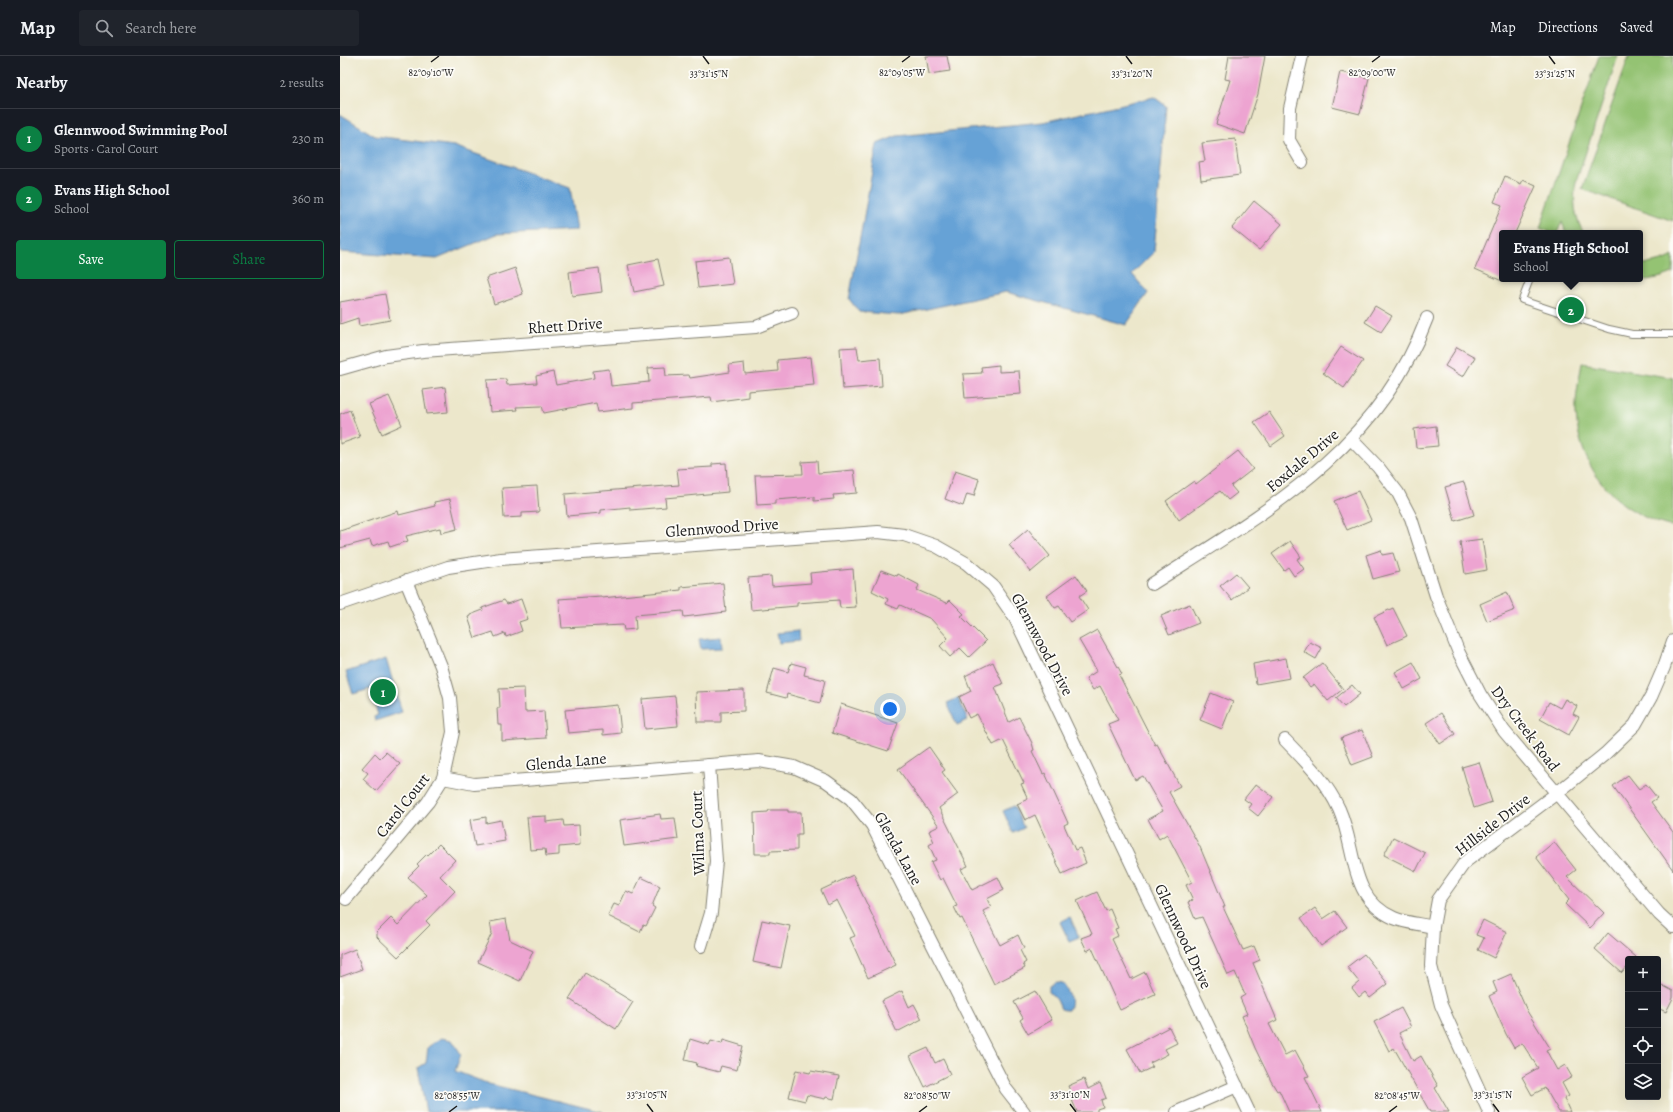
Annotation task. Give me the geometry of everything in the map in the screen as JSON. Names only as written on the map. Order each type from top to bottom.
[{"type":"street","points":[[1302,56],[1290,108],[1289,140],[1302,162]]},
{"type":"street","name":"Rhett Drive","points":[[340,369],[386,356],[423,352],[756,327],[792,313]]},
{"type":"street","name":"Foxdale Drive","points":[[1152,584],[1287,496],[1351,439],[1376,410],[1397,381],[1417,344],[1427,318]]},
{"type":"street","name":"Dry Creek Road","points":[[1351,439],[1378,467],[1398,494],[1411,518],[1439,603],[1459,653],[1480,694],[1504,731],[1659,914],[1673,927]]},
{"type":"street","name":"Glennwood Drive","points":[[340,604],[448,567],[502,559],[878,532],[904,536],[936,546],[966,563],[993,586],[1015,618],[1249,1112]]},
{"type":"street","name":"Carol Court","points":[[346,899],[428,802],[443,778],[453,732],[450,698],[441,666],[406,581]]},
{"type":"street","name":"Hillside Drive","points":[[1489,1112],[1441,1005],[1430,966],[1433,927],[1438,900],[1465,862],[1606,754],[1635,725],[1651,698],[1673,641]]},
{"type":"street","points":[[1285,740],[1315,770],[1328,789],[1339,810],[1348,834],[1356,875],[1366,896],[1378,910],[1395,919],[1433,927]]},
{"type":"street","name":"Glenda Lane","points":[[443,778],[474,784],[759,761],[794,767],[826,781],[851,799],[872,825],[1006,1089],[1024,1112]]},
{"type":"street","name":"Wilma Court","points":[[701,946],[711,913],[716,861],[709,765]]},
{"type":"street","points":[[1177,1112],[1237,1086]]},
{"type":"lane","points":[[1529,282],[1522,300],[1609,329],[1632,334],[1673,334]]},
{"type":"green space","points":[[1599,56],[1618,56],[1576,182],[1575,208],[1578,221],[1582,230],[1565,230],[1562,222],[1558,230],[1545,230],[1540,228]]},
{"type":"green space","points":[[1629,56],[1673,56],[1673,221],[1582,189]]},
{"type":"green space","points":[[1673,256],[1673,273],[1662,277],[1643,280],[1643,264],[1665,260]]},
{"type":"green space","points":[[1582,363],[1673,378],[1673,527],[1653,521],[1635,512],[1619,501],[1605,487],[1594,472],[1585,454],[1579,435],[1576,414],[1577,395]]},
{"type":"water","points":[[1154,97],[1166,106],[1154,252],[1132,274],[1148,293],[1126,325],[1006,292],[899,315],[859,312],[849,299],[877,144],[897,136],[1043,122]]},
{"type":"water","points":[[340,114],[375,136],[454,146],[570,188],[577,230],[497,234],[437,259],[340,252]]},
{"type":"water","points":[[798,631],[799,641],[779,643],[777,633]]},
{"type":"water","points":[[721,637],[722,648],[701,649],[699,639]]},
{"type":"water","points":[[386,659],[402,712],[375,721],[374,717],[378,715],[370,689],[353,694],[346,672]]},
{"type":"water","points":[[958,698],[968,720],[957,725],[947,703]]},
{"type":"water","points":[[1014,806],[1024,828],[1013,833],[1003,811]]},
{"type":"water","points":[[1070,917],[1079,937],[1069,941],[1060,922]]},
{"type":"water","points":[[1055,982],[1062,983],[1068,992],[1070,1007],[1068,1010],[1061,1009],[1057,1000],[1049,992],[1049,986]]},
{"type":"water","points":[[441,1038],[452,1040],[461,1054],[455,1071],[489,1084],[603,1112],[426,1112],[418,1068],[426,1063],[428,1047]]},
{"type":"building","points":[[926,56],[947,56],[950,71],[929,74]]},
{"type":"building","points":[[1229,56],[1265,56],[1258,94],[1245,134],[1216,124],[1230,80],[1225,79]]},
{"type":"building","points":[[1340,72],[1369,78],[1360,114],[1332,107]]},
{"type":"building","points":[[1235,139],[1240,175],[1201,180],[1199,162],[1205,161],[1202,143]]},
{"type":"building","points":[[1505,176],[1521,184],[1523,180],[1536,186],[1516,230],[1499,230],[1499,280],[1475,269],[1502,205],[1494,202]]},
{"type":"building","points":[[1254,201],[1282,224],[1259,250],[1232,228]]},
{"type":"building","points":[[729,257],[733,284],[698,288],[695,261]]},
{"type":"building","points":[[658,259],[664,286],[634,292],[628,265]]},
{"type":"building","points":[[515,268],[523,294],[494,304],[486,278]]},
{"type":"building","points":[[599,268],[602,292],[572,296],[569,272]]},
{"type":"building","points":[[385,294],[390,320],[359,326],[358,318],[340,324],[340,302]]},
{"type":"building","points":[[1375,306],[1392,316],[1381,332],[1365,322]]},
{"type":"building","points":[[857,347],[859,360],[880,358],[882,386],[843,389],[840,348]]},
{"type":"building","points":[[1341,347],[1363,361],[1344,388],[1323,373]]},
{"type":"building","points":[[1457,347],[1475,357],[1463,377],[1445,366]]},
{"type":"building","points":[[811,357],[814,385],[748,391],[748,397],[712,402],[711,397],[633,403],[633,408],[598,412],[596,403],[544,413],[542,406],[516,407],[517,410],[490,412],[487,380],[506,379],[507,385],[537,383],[536,376],[553,372],[556,385],[594,378],[593,371],[609,369],[611,386],[649,382],[648,368],[665,367],[666,376],[689,375],[690,378],[730,372],[729,365],[744,363],[745,374],[778,371],[777,360]]},
{"type":"building","points":[[999,365],[999,372],[1019,371],[1021,394],[965,398],[963,374],[982,373],[981,367]]},
{"type":"building","points":[[445,387],[448,412],[427,414],[423,390]]},
{"type":"building","points":[[389,396],[402,425],[382,434],[369,404]]},
{"type":"building","points":[[350,410],[360,437],[340,444],[340,414]]},
{"type":"building","points":[[1269,412],[1285,436],[1271,446],[1254,422]]},
{"type":"building","points":[[1436,426],[1438,446],[1416,448],[1414,429]]},
{"type":"building","points":[[1238,451],[1253,469],[1231,486],[1237,493],[1228,500],[1220,491],[1179,520],[1166,501],[1194,481],[1196,484]]},
{"type":"building","points":[[817,461],[818,473],[854,470],[857,493],[833,495],[834,499],[814,501],[814,497],[775,500],[775,504],[757,505],[755,475],[803,474],[802,462]]},
{"type":"building","points":[[726,463],[728,492],[665,498],[666,507],[630,510],[630,507],[601,510],[601,513],[567,516],[565,494],[679,485],[677,469],[712,467],[712,464]]},
{"type":"building","points":[[955,471],[979,479],[974,496],[967,494],[963,506],[945,499]]},
{"type":"building","points":[[1464,482],[1474,515],[1455,521],[1445,487]]},
{"type":"building","points":[[537,486],[539,512],[522,513],[522,517],[504,518],[502,488]]},
{"type":"building","points":[[1358,491],[1371,520],[1347,530],[1334,501]]},
{"type":"building","points":[[450,499],[457,529],[441,533],[440,528],[406,536],[408,541],[390,547],[388,541],[372,546],[370,540],[340,548],[340,531],[398,511],[399,515],[435,506],[434,502]]},
{"type":"building","points":[[1028,529],[1050,556],[1031,572],[1009,545]]},
{"type":"building","points":[[1482,539],[1487,570],[1465,574],[1460,542]]},
{"type":"building","points":[[1290,541],[1301,557],[1297,559],[1304,569],[1294,576],[1288,567],[1284,570],[1272,554]]},
{"type":"building","points":[[1381,550],[1382,555],[1393,553],[1399,572],[1373,579],[1366,555]]},
{"type":"building","points":[[853,569],[856,607],[840,608],[839,600],[797,603],[797,606],[751,610],[748,578],[771,576],[772,586],[811,583],[810,573]]},
{"type":"building","points":[[881,570],[897,576],[898,574],[919,585],[917,590],[947,603],[950,600],[964,614],[961,616],[986,641],[969,657],[960,648],[950,657],[940,646],[948,638],[931,619],[900,605],[898,609],[886,604],[888,599],[872,591]]},
{"type":"building","points":[[1236,573],[1248,587],[1232,600],[1220,586]]},
{"type":"building","points":[[1076,575],[1087,591],[1079,596],[1088,610],[1070,622],[1059,606],[1055,608],[1047,596]]},
{"type":"building","points":[[723,583],[726,612],[684,617],[683,611],[635,615],[636,629],[624,630],[623,625],[562,628],[559,599],[601,596],[602,598],[681,590],[681,587]]},
{"type":"building","points":[[1507,592],[1515,610],[1487,621],[1480,604]]},
{"type":"building","points":[[521,599],[528,619],[519,622],[522,631],[506,637],[505,633],[495,637],[493,632],[475,638],[468,617],[470,615],[483,610],[482,608],[504,600],[507,604]]},
{"type":"building","points":[[1190,604],[1199,623],[1169,635],[1161,616]]},
{"type":"building","points":[[1393,608],[1407,636],[1387,645],[1374,617]]},
{"type":"building","points":[[1097,630],[1122,674],[1119,675],[1155,745],[1157,744],[1180,786],[1169,792],[1200,847],[1225,907],[1223,907],[1243,950],[1254,946],[1260,960],[1253,963],[1277,1020],[1269,1024],[1285,1055],[1295,1050],[1309,1076],[1305,1077],[1322,1112],[1289,1112],[1279,1090],[1277,1091],[1271,1081],[1242,1016],[1247,1014],[1240,998],[1245,995],[1235,972],[1228,975],[1202,917],[1195,919],[1188,902],[1193,900],[1186,885],[1192,882],[1167,834],[1159,839],[1148,819],[1163,811],[1143,776],[1135,780],[1108,724],[1118,720],[1100,686],[1093,690],[1086,678],[1097,671],[1079,640]]},
{"type":"building","points":[[1310,642],[1322,648],[1316,659],[1304,652]]},
{"type":"building","points":[[1286,658],[1290,678],[1256,684],[1253,664]]},
{"type":"building","points":[[993,662],[1003,684],[995,687],[1009,722],[1019,717],[1032,743],[1034,750],[1032,751],[1043,774],[1045,773],[1068,823],[1064,825],[1075,850],[1080,848],[1086,863],[1062,874],[1035,815],[1025,820],[1017,804],[1028,799],[1021,784],[1024,783],[1003,740],[993,745],[977,714],[969,718],[959,697],[971,691],[965,676]]},
{"type":"building","points":[[1413,662],[1422,679],[1404,689],[1395,672]]},
{"type":"building","points":[[791,663],[806,667],[804,675],[825,680],[820,703],[787,694],[786,698],[767,693],[774,668],[788,672]]},
{"type":"building","points":[[1322,663],[1343,689],[1328,701],[1314,684],[1310,687],[1303,678]]},
{"type":"building","points":[[1352,685],[1360,694],[1344,707],[1336,698]]},
{"type":"building","points":[[524,688],[525,712],[544,711],[546,738],[502,741],[502,725],[498,725],[497,708],[500,708],[499,689]]},
{"type":"building","points":[[744,690],[744,711],[721,712],[721,722],[697,722],[696,692]]},
{"type":"building","points":[[1211,693],[1233,702],[1222,729],[1200,720]]},
{"type":"building","points":[[675,696],[678,726],[645,729],[642,699]]},
{"type":"building","points":[[1565,699],[1577,706],[1573,714],[1579,717],[1569,735],[1540,719],[1549,702],[1560,708]]},
{"type":"building","points":[[841,704],[898,723],[888,751],[832,733]]},
{"type":"building","points":[[618,705],[621,733],[603,735],[603,730],[568,733],[565,710]]},
{"type":"building","points":[[1441,713],[1455,734],[1440,744],[1426,723]]},
{"type":"building","points":[[1362,730],[1373,757],[1352,765],[1341,738]]},
{"type":"building","points":[[929,747],[945,770],[942,772],[958,794],[939,808],[968,866],[961,869],[972,890],[998,877],[1004,890],[987,899],[991,907],[983,911],[1000,945],[1018,935],[1024,948],[1020,950],[1026,962],[1023,964],[1025,968],[994,984],[962,918],[960,919],[954,907],[957,906],[943,878],[940,880],[931,862],[936,860],[929,845],[934,842],[929,831],[939,826],[898,769]]},
{"type":"building","points":[[386,752],[400,764],[376,791],[363,779],[368,773],[362,768],[375,753],[380,758]]},
{"type":"building","points":[[1479,762],[1492,802],[1474,808],[1462,767]]},
{"type":"building","points":[[1628,775],[1639,789],[1646,784],[1657,798],[1651,802],[1673,832],[1673,870],[1613,786]]},
{"type":"building","points":[[1256,784],[1273,797],[1258,816],[1248,808],[1251,804],[1244,799]]},
{"type":"building","points":[[769,810],[801,812],[802,834],[797,834],[797,850],[770,851],[770,854],[755,854],[754,813],[768,812]]},
{"type":"building","points":[[660,814],[661,819],[675,818],[678,839],[624,846],[620,820]]},
{"type":"building","points":[[546,816],[546,822],[563,820],[564,826],[579,825],[580,845],[559,847],[559,855],[546,856],[545,849],[530,850],[527,817]]},
{"type":"building","points":[[486,817],[486,823],[501,820],[505,841],[475,846],[470,820]]},
{"type":"building","points":[[1393,837],[1425,853],[1416,871],[1384,855]]},
{"type":"building","points":[[1554,842],[1576,870],[1567,877],[1604,913],[1590,928],[1565,904],[1569,900],[1536,857]]},
{"type":"building","points":[[439,844],[455,860],[440,876],[455,891],[426,921],[430,925],[398,957],[377,937],[377,932],[391,918],[398,925],[427,895],[408,877],[419,866],[417,864]]},
{"type":"building","points":[[853,875],[896,965],[868,978],[850,938],[855,936],[837,900],[828,905],[821,890]]},
{"type":"building","points":[[641,877],[660,886],[652,906],[655,908],[646,926],[643,925],[640,932],[608,916],[614,904],[619,906],[626,891],[633,894]]},
{"type":"building","points":[[1097,892],[1106,911],[1110,909],[1118,928],[1115,929],[1118,936],[1112,939],[1131,979],[1145,972],[1155,994],[1120,1010],[1092,948],[1087,951],[1081,938],[1092,934],[1077,901]]},
{"type":"building","points":[[1315,908],[1323,919],[1335,911],[1347,927],[1321,946],[1301,918]]},
{"type":"building","points":[[506,919],[510,940],[533,951],[520,981],[478,962],[492,933],[490,922]]},
{"type":"building","points":[[762,920],[790,926],[781,968],[753,962]]},
{"type":"building","points":[[1483,920],[1507,932],[1494,958],[1478,950],[1484,938],[1476,935]]},
{"type":"building","points":[[1608,933],[1635,956],[1625,956],[1625,970],[1622,973],[1595,949]]},
{"type":"building","points":[[355,949],[362,969],[340,977],[340,955]]},
{"type":"building","points":[[1364,954],[1388,984],[1370,998],[1365,992],[1359,997],[1352,988],[1359,982],[1347,967]]},
{"type":"building","points":[[585,973],[633,1002],[616,1029],[569,999]]},
{"type":"building","points":[[1511,974],[1527,1011],[1550,1048],[1546,1050],[1557,1070],[1565,1065],[1572,1077],[1562,1083],[1569,1096],[1564,1099],[1570,1112],[1559,1112],[1545,1088],[1532,1095],[1522,1077],[1538,1068],[1522,1043],[1514,1048],[1489,996],[1497,992],[1493,982]]},
{"type":"building","points":[[1661,985],[1673,991],[1673,998],[1666,1012],[1661,1010]]},
{"type":"building","points":[[902,991],[909,1007],[914,1004],[922,1019],[897,1032],[882,1001]]},
{"type":"building","points":[[1035,991],[1052,1020],[1028,1034],[1020,1020],[1023,1018],[1014,1002]]},
{"type":"building","points":[[1401,1008],[1411,1027],[1399,1033],[1413,1061],[1421,1056],[1438,1086],[1435,1088],[1449,1112],[1430,1112],[1394,1048],[1389,1051],[1374,1022]]},
{"type":"building","points":[[1169,1027],[1177,1043],[1165,1049],[1168,1054],[1150,1063],[1153,1067],[1140,1073],[1127,1049]]},
{"type":"building","points":[[690,1039],[709,1045],[711,1041],[722,1044],[723,1040],[743,1046],[737,1070],[721,1066],[719,1072],[696,1066],[697,1063],[685,1060]]},
{"type":"building","points":[[928,1048],[935,1063],[943,1059],[950,1074],[925,1087],[910,1056]]},
{"type":"building","points":[[796,1070],[839,1076],[834,1099],[826,1097],[825,1099],[807,1095],[805,1101],[789,1097]]},
{"type":"building","points":[[1084,1079],[1088,1089],[1100,1083],[1106,1098],[1101,1100],[1103,1107],[1097,1109],[1097,1112],[1077,1112],[1069,1093],[1071,1093],[1068,1086]]},
{"type":"place","name":"Evans High School","points":[[1571,310]]},
{"type":"place","name":"Glennwood Swimming Pool","points":[[383,692]]}]
